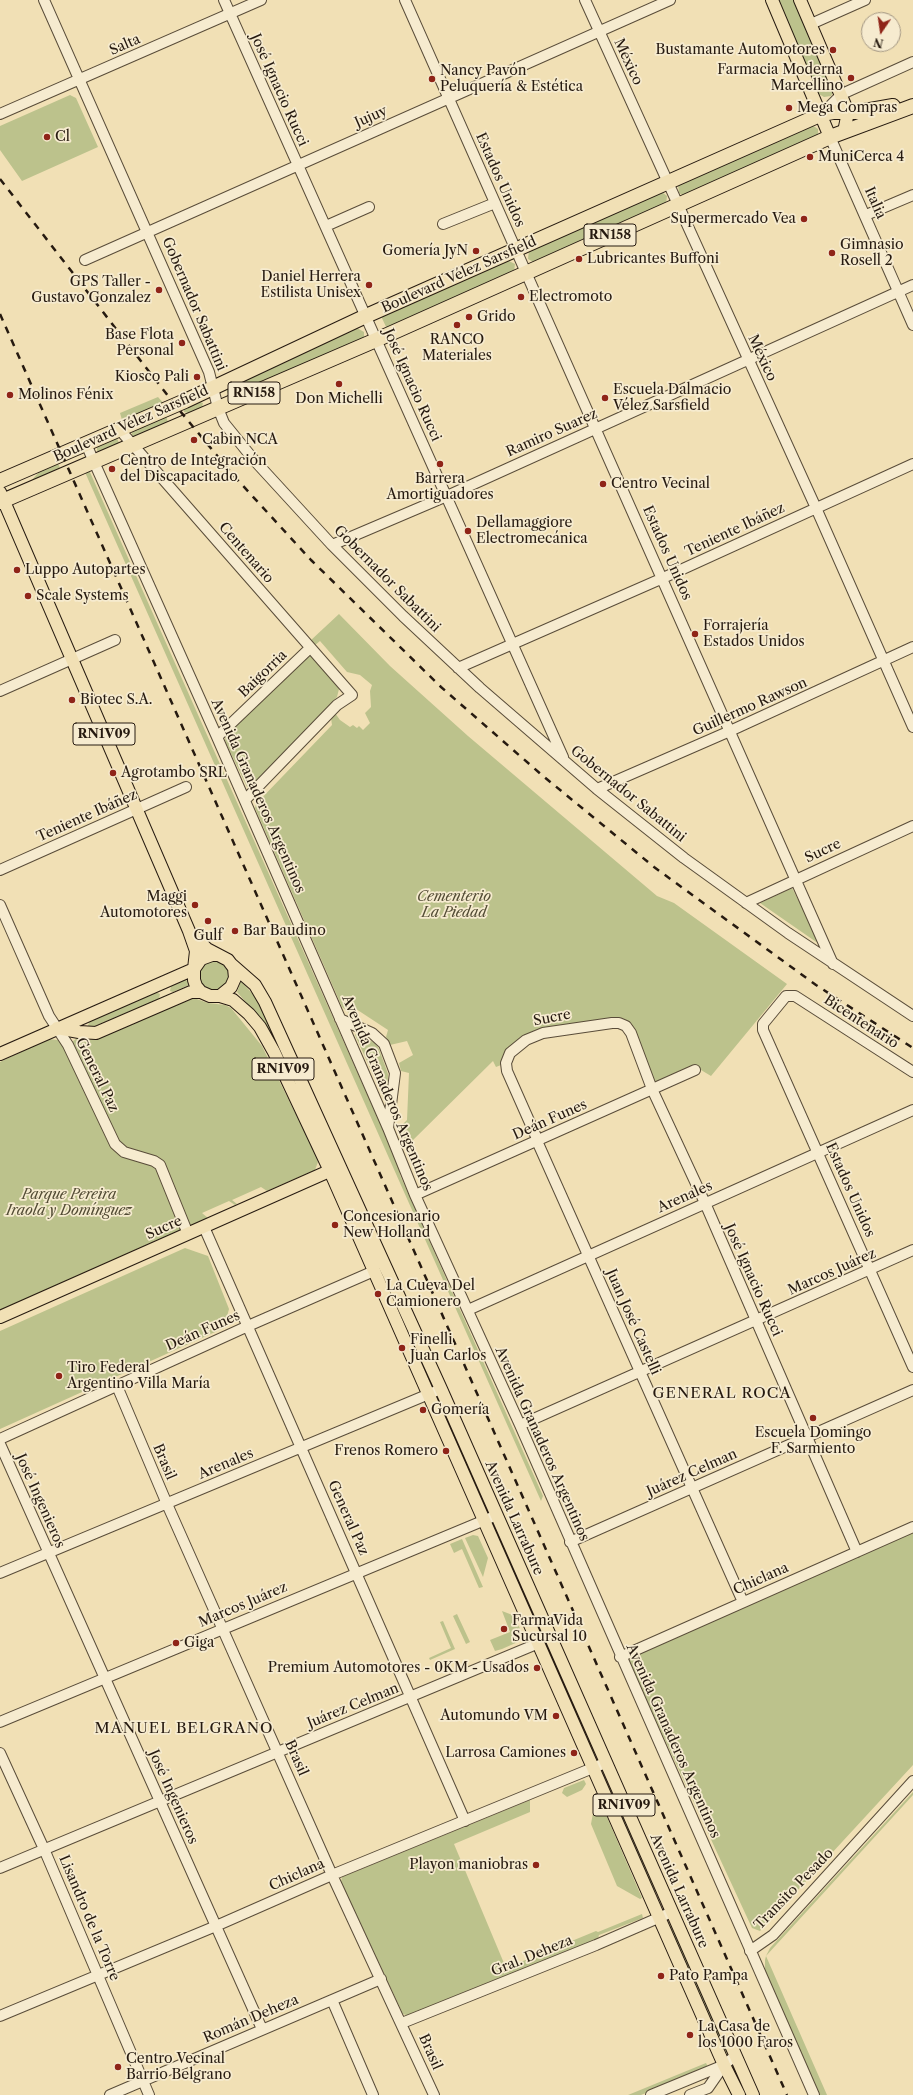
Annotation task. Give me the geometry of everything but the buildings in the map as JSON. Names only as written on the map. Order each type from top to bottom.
[{"type":"highway","name":"RN158","points":[[822,114],[872,110],[913,102]]},
{"type":"highway","name":"RN158","points":[[844,132],[913,106]]},
{"type":"highway","name":"Boulevard Vélez Sarsfield","points":[[0,481],[214,387],[366,316],[822,114]]},
{"type":"highway","name":"Boulevard Vélez Sarsfield","points":[[1,498],[218,408],[376,340],[526,272],[844,132]]},
{"type":"main road","points":[[772,0],[822,114],[830,137]]},
{"type":"main road","points":[[800,0],[842,94],[848,112],[844,132]]},
{"type":"main road","name":"RN1V09","points":[[1,498],[189,931],[196,951],[194,980],[201,992],[210,996],[220,996]]},
{"type":"main road","name":"RN1V09","points":[[189,931],[200,944],[231,964]]},
{"type":"main road","points":[[0,1054],[194,969],[201,959],[212,955],[218,955]]},
{"type":"main road","points":[[220,996],[228,991],[234,983],[235,973],[231,964]]},
{"type":"main road","name":"Avenida Larrabure","points":[[231,964],[255,985],[266,1002],[441,1389],[753,2095]]},
{"type":"main road","points":[[58,1028],[79,1032],[96,1033],[191,992],[201,992]]},
{"type":"main road","name":"Avenida Larrabure","points":[[220,996],[233,1000],[243,1008],[269,1040],[330,1171],[724,2065],[739,2095]]},
{"type":"main road","name":"Sucre","points":[[0,1318],[341,1166]]},
{"type":"street","name":"Gobernador Sabattini","points":[[44,0],[209,372],[214,387],[218,408],[224,423],[254,460],[332,545],[458,668],[597,789],[678,853],[746,903],[833,964],[910,1012]]},
{"type":"street","name":"José Ignacio Rucci","points":[[224,0],[297,166],[326,226],[565,761]]},
{"type":"street","name":"Salta","points":[[0,114],[261,0]]},
{"type":"street","name":"Estados Unidos","points":[[406,0],[448,98],[663,578],[833,964]]},
{"type":"street","name":"México","points":[[585,0],[816,508],[913,727]]},
{"type":"street","name":"Jujuy","points":[[85,260],[670,0]]},
{"type":"street","points":[[811,24],[864,0]]},
{"type":"street","name":"Boulevard Vélez Sarsfield","points":[[822,114],[842,94],[913,62]]},
{"type":"street","name":"Italia","points":[[830,137],[866,215],[913,325]]},
{"type":"street","points":[[866,215],[913,195]]},
{"type":"street","points":[[443,224],[495,203]]},
{"type":"street","points":[[326,226],[369,207]]},
{"type":"street","name":"Ramiro Suarez","points":[[332,545],[447,496],[913,285]]},
{"type":"street","name":"Centenario","points":[[120,429],[131,444],[352,695],[337,705],[245,800]]},
{"type":"street","name":"Avenida Granaderos Argentinos","points":[[86,444],[245,800],[416,1195],[520,1425],[620,1657],[750,1951]]},
{"type":"street","name":"Teniente Ibáñez","points":[[458,668],[663,578],[913,464]]},
{"type":"street","points":[[0,691],[115,640]]},
{"type":"street","name":"Baigorria","points":[[217,737],[310,648]]},
{"type":"street","name":"Guillermo Rawson","points":[[597,789],[730,732],[913,648]]},
{"type":"street","name":"Teniente Ibáñez","points":[[0,870],[186,787]]},
{"type":"street","name":"Sucre","points":[[746,903],[913,826]]},
{"type":"street","name":"General Paz","points":[[0,905],[49,1016],[71,1050],[115,1144],[124,1152],[158,1162],[188,1234]]},
{"type":"street","name":"Bicentenario","points":[[763,1024],[786,996],[795,996],[913,1072]]},
{"type":"street","points":[[340,1019],[372,1033],[384,1044],[395,1073],[388,1128]]},
{"type":"street","name":"José Ignacio Rucci","points":[[620,1023],[626,1026],[631,1033],[652,1089],[808,1436],[857,1552]]},
{"type":"street","name":"Sucre","points":[[506,1067],[510,1053],[532,1036],[543,1033],[620,1023]]},
{"type":"street","name":"Estados Unidos","points":[[763,1024],[763,1030],[913,1367]]},
{"type":"street","name":"Juan José Castelli","points":[[506,1067],[743,1602]]},
{"type":"street","name":"Deán Funes","points":[[416,1195],[695,1070]]},
{"type":"street","name":"Arenales","points":[[468,1310],[913,1110]]},
{"type":"street","name":"General Paz","points":[[204,1227],[465,1821]]},
{"type":"street","name":"Marcos Juárez","points":[[520,1425],[913,1250]]},
{"type":"street","name":"Deán Funes","points":[[0,1439],[248,1326],[374,1271]]},
{"type":"street","name":"Brasil","points":[[117,1386],[222,1629],[332,1875],[402,2023],[434,2095]]},
{"type":"street","name":"Arenales","points":[[0,1573],[441,1389]]},
{"type":"street","name":"Juárez Celman","points":[[570,1542],[913,1390]]},
{"type":"street","name":"José Ingenieros","points":[[0,1444],[262,2030]]},
{"type":"street","name":"Marcos Juárez","points":[[0,1722],[497,1515]]},
{"type":"street","name":"Chiclana","points":[[620,1657],[913,1527]]},
{"type":"street","name":"Juárez Celman","points":[[0,1868],[539,1643]]},
{"type":"street","name":"Lisandro de la Torre","points":[[0,1753],[44,1849],[149,2095]]},
{"type":"street","name":"Chiclana","points":[[0,2016],[216,1926],[332,1875],[605,1763]]},
{"type":"street","name":"Transito Pesado","points":[[750,1951],[773,1935],[913,1781]]},
{"type":"street","name":"Gral. Deheza","points":[[402,2023],[672,1912]]},
{"type":"street","points":[[750,1951],[814,2095]]},
{"type":"street","name":"Román Deheza","points":[[110,2095],[381,1979]]},
{"type":"street","points":[[332,2000],[373,2095]]},
{"type":"street","points":[[651,2095],[724,2065],[735,2056]]},
{"type":"street","points":[[690,2095],[709,2091],[724,2065]]},
{"type":"green space","points":[[777,0],[794,0],[833,92],[831,96],[824,97],[819,94]]},
{"type":"green space","name":"Cl","points":[[70,95],[76,98],[98,147],[22,181],[0,150],[0,126]]},
{"type":"green space","points":[[812,125],[818,129],[818,136],[684,196],[679,193],[678,185]]},
{"type":"green space","points":[[662,192],[667,196],[666,204],[535,263],[528,259],[529,250]]},
{"type":"green space","points":[[507,260],[515,264],[514,272],[387,329],[381,316]]},
{"type":"green space","points":[[357,328],[364,332],[364,338],[231,397],[227,392],[227,387]]},
{"type":"green space","points":[[158,397],[165,405],[122,420],[120,413]]},
{"type":"green space","points":[[200,402],[203,403],[202,407],[188,413],[184,412],[184,409]]},
{"type":"green space","points":[[166,416],[168,422],[135,437],[132,435],[132,431]]},
{"type":"green space","points":[[117,438],[119,443],[98,452],[97,446]]},
{"type":"green space","points":[[57,464],[59,465],[60,469],[30,482],[39,472]]},
{"type":"green space","points":[[84,470],[89,470],[399,1166],[400,1175],[543,1496],[541,1501]]},
{"type":"green space","name":"Cementerio La Piedad","points":[[339,614],[390,666],[468,736],[657,896],[674,903],[787,984],[711,1076],[696,1067],[657,1082],[655,1081],[632,1027],[541,1029],[525,1035],[504,1055],[501,1065],[496,1067],[493,1061],[410,1143],[403,1147],[400,1140],[399,1128],[407,1120],[409,1073],[401,1071],[399,1063],[413,1055],[407,1041],[390,1045],[386,1037],[388,1030],[353,1007],[349,1013],[342,1007],[255,808],[256,804],[332,725],[331,718],[335,713],[340,720],[350,727],[353,725],[357,728],[359,726],[363,730],[370,723],[365,713],[371,707],[370,691],[372,685],[360,675],[347,672],[320,641],[314,646],[310,641]]},
{"type":"green space","points":[[308,656],[311,656],[334,680],[339,689],[337,697],[251,787],[247,787],[225,741],[226,735]]},
{"type":"green space","points":[[792,888],[822,946],[760,903]]},
{"type":"green space","points":[[214,961],[220,962],[228,970],[228,982],[220,990],[214,991],[208,990],[200,982],[199,976],[200,970],[208,962]]},
{"type":"green space","points":[[185,980],[189,981],[189,985],[173,992],[170,991],[171,986]]},
{"type":"green space","points":[[241,981],[259,1001],[332,1155],[256,1014],[237,992]]},
{"type":"green space","points":[[156,992],[160,994],[159,999],[92,1027],[88,1026],[89,1021]]},
{"type":"green space","name":"Parque Pereira Iraola y Domínguez","points":[[194,998],[208,1003],[225,1005],[231,1008],[262,1046],[316,1155],[318,1162],[315,1170],[267,1191],[261,1187],[232,1200],[237,1204],[235,1205],[229,1201],[202,1213],[208,1218],[189,1226],[155,1165],[182,1229],[0,1310],[0,1062],[49,1039],[62,1042],[121,1147],[72,1042],[77,1038],[88,1040],[97,1038]]},
{"type":"green space","points":[[357,1033],[375,1043],[379,1049],[388,1074],[386,1103],[355,1035]]},
{"type":"green space","points":[[343,1186],[432,1382],[430,1383]]},
{"type":"green space","name":"Tiro Federal Argentino Villa María","points":[[185,1248],[208,1256],[229,1309],[224,1328],[0,1429],[0,1331]]},
{"type":"green space","points":[[442,1403],[486,1505],[484,1506],[439,1405]]},
{"type":"green space","points":[[496,1527],[540,1625],[537,1626],[494,1528]]},
{"type":"green space","points":[[913,1532],[913,1765],[760,1931],[752,1928],[627,1658]]},
{"type":"green space","points":[[473,1535],[478,1536],[488,1558],[483,1577],[465,1538]]},
{"type":"green space","points":[[462,1539],[483,1587],[479,1588],[462,1549],[454,1553],[450,1544]]},
{"type":"green space","points":[[502,1611],[515,1616],[522,1634],[520,1641],[495,1651],[490,1640],[510,1632]]},
{"type":"green space","points":[[457,1614],[470,1642],[466,1644],[453,1616]]},
{"type":"green space","points":[[443,1621],[455,1649],[430,1660],[429,1658],[451,1648],[440,1622]]},
{"type":"green space","points":[[547,1642],[595,1752],[593,1753],[545,1644]]},
{"type":"green space","points":[[603,1773],[656,1892],[654,1893],[600,1774]]},
{"type":"green space","points":[[584,1780],[586,1784],[582,1790],[567,1797],[562,1793],[564,1788]]},
{"type":"green space","points":[[913,1792],[913,1795],[766,1956],[770,1948]]},
{"type":"green space","points":[[530,1800],[530,1812],[454,1844],[506,1968],[642,1914],[643,1918],[599,1935],[598,1939],[409,2016],[403,2014],[341,1882],[342,1877]]},
{"type":"green space","points":[[598,1800],[600,1801],[642,1898],[640,1899],[617,1886],[591,1824],[595,1802]]},
{"type":"green space","points":[[672,1925],[728,2052],[726,2053],[670,1926]]},
{"type":"green space","points":[[766,1956],[827,2095],[820,2095],[765,1971]]},
{"type":"green space","points":[[706,2063],[708,2067],[641,2095],[628,2095]]},
{"type":"railway","points":[[0,179],[175,405],[234,476],[311,560],[441,687],[543,776],[654,867],[816,985],[913,1048]]},
{"type":"railway","points":[[0,314],[787,2095]]},
{"type":"place","name":"Bustamante Automotores","points":[[833,50]]},
{"type":"place","name":"Farmacia Moderna Marcellino","points":[[851,78]]},
{"type":"place","name":"Nancy Pavón Peluquería & Estética","points":[[432,79]]},
{"type":"place","name":"Mega Compras","points":[[789,108]]},
{"type":"place","name":"Cl","points":[[47,137]]},
{"type":"place","name":"MuniCerca 4","points":[[810,157]]},
{"type":"place","name":"Supermercado Vea","points":[[804,219]]},
{"type":"place","name":"Gomería JyN","points":[[476,251]]},
{"type":"place","name":"Gimnasio Rosell 2","points":[[832,253]]},
{"type":"place","name":"Lubricantes Buffoni","points":[[579,259]]},
{"type":"place","name":"Daniel Herrera Estilista Unisex","points":[[369,285]]},
{"type":"place","name":"GPS Taller - Gustavo Gonzalez","points":[[159,290]]},
{"type":"place","name":"Electromoto","points":[[521,297]]},
{"type":"place","name":"Grido","points":[[469,317]]},
{"type":"place","name":"RANCO Materiales","points":[[457,325]]},
{"type":"place","name":"Base Flota Personal","points":[[182,343]]},
{"type":"place","name":"Kiosco Pali","points":[[197,377]]},
{"type":"place","name":"Don Michelli","points":[[339,384]]},
{"type":"place","name":"Molinos Fénix","points":[[10,395]]},
{"type":"place","name":"Escuela Dalmacio Vélez Sarsfield","points":[[605,398]]},
{"type":"place","name":"Cabin NCA","points":[[194,440]]},
{"type":"place","name":"Barrera Amortiguadores","points":[[440,464]]},
{"type":"place","name":"Centro de Integración del Discapacitado","points":[[112,469]]},
{"type":"place","name":"Centro Vecinal","points":[[603,484]]},
{"type":"place","name":"Dellamaggiore Electromecánica","points":[[468,531]]},
{"type":"place","name":"Luppo Autopartes","points":[[17,570]]},
{"type":"place","name":"Scale Systems","points":[[28,596]]},
{"type":"place","name":"Forrajería Estados Unidos","points":[[695,634]]},
{"type":"place","name":"Biotec S.A.","points":[[72,700]]},
{"type":"place","name":"Agrotambo SRL","points":[[113,773]]},
{"type":"place","name":"Maggi Automotores","points":[[195,905]]},
{"type":"place","name":"Gulf","points":[[208,921]]},
{"type":"place","name":"Bar Baudino","points":[[235,931]]},
{"type":"place","name":"Concesionario New Holland","points":[[335,1225]]},
{"type":"place","name":"La Cueva Del Camionero","points":[[378,1294]]},
{"type":"place","name":"Finelli Juan Carlos","points":[[402,1348]]},
{"type":"place","name":"Tiro Federal Argentino Villa María","points":[[59,1376]]},
{"type":"place","name":"Gomería","points":[[423,1410]]},
{"type":"place","name":"Escuela Domingo F. Sarmiento","points":[[813,1418]]},
{"type":"place","name":"Frenos Romero","points":[[446,1451]]},
{"type":"place","name":"FarmaVida Sucursal 10","points":[[504,1629]]},
{"type":"place","name":"Giga","points":[[176,1643]]},
{"type":"place","name":"Premium Automotores - 0KM - Usados","points":[[537,1668]]},
{"type":"place","name":"Automundo VM","points":[[556,1716]]},
{"type":"place","name":"Larrosa Camiones","points":[[574,1753]]},
{"type":"place","name":"Playon maniobras","points":[[536,1865]]},
{"type":"place","name":"Pato Pampa","points":[[661,1976]]},
{"type":"place","name":"La Casa de los 1000 Faros","points":[[690,2035]]},
{"type":"place","name":"Centro Vecinal Barrio Belgrano","points":[[118,2067]]},
{"type":"district","name":"GENERAL ROCA","points":[[722,1394]]},
{"type":"district","name":"MANUEL BELGRANO","points":[[184,1729]]}]
